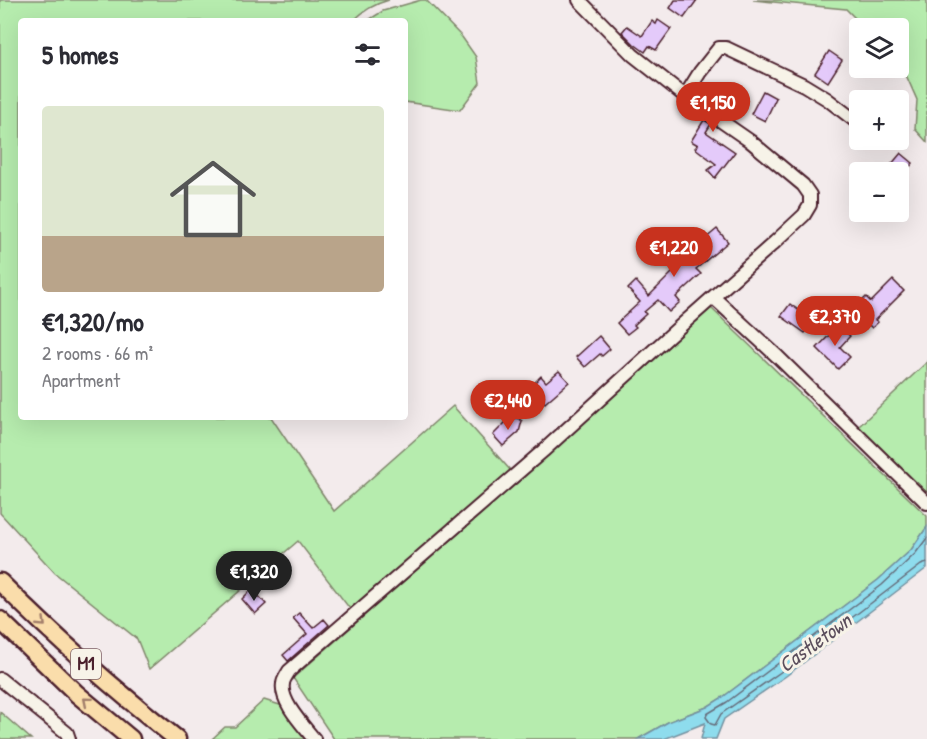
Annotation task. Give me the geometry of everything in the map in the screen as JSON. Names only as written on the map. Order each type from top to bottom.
[{"type":"highway","name":"M1","points":[[0,582],[66,646],[177,739]]},
{"type":"highway","name":"M1","points":[[0,620],[77,694],[132,739]]},
{"type":"street","points":[[314,739],[287,704],[283,683],[289,671],[543,451],[804,215],[810,205],[810,195],[803,185],[750,141],[685,96],[633,55],[579,0]]},
{"type":"street","points":[[685,96],[719,48],[726,48],[804,85],[849,117]]},
{"type":"street","points":[[713,297],[778,357],[926,502]]},
{"type":"street","points":[[0,679],[67,733],[69,739]]},
{"type":"green space","points":[[0,0],[389,0],[379,3],[356,18],[18,18],[18,420],[273,420],[334,511],[453,406],[511,471],[350,609],[298,541],[149,669],[137,639],[55,573],[0,513]]},
{"type":"green space","points":[[426,0],[462,37],[476,57],[480,83],[460,110],[408,102],[408,18],[372,18],[383,11]]},
{"type":"green space","points":[[753,0],[927,0],[927,142],[915,129],[917,100],[907,78],[909,18],[855,18],[846,9]]},
{"type":"green space","points":[[711,308],[927,516],[927,527],[911,550],[878,580],[723,697],[707,707],[668,722],[638,739],[334,739],[293,678],[530,471]]},
{"type":"green space","points":[[927,362],[927,493],[858,427]]},
{"type":"green space","points":[[264,700],[283,706],[307,739],[212,739],[225,727],[235,727]]},
{"type":"green space","points":[[0,712],[31,739],[0,739]]},
{"type":"water","name":"Castletown","points":[[927,527],[927,568],[786,676],[724,719],[716,739],[701,739],[705,723],[664,739],[638,739],[668,722],[707,707],[723,697],[878,580],[911,550]]},
{"type":"building","points":[[675,0],[697,0],[684,18],[670,8]]},
{"type":"building","points":[[658,20],[671,29],[656,50],[649,46],[645,52],[622,32],[627,26],[642,36],[652,21],[656,24]]},
{"type":"building","points":[[829,51],[842,60],[828,82],[815,73]]},
{"type":"building","points":[[763,91],[776,98],[765,121],[751,114]]},
{"type":"building","points":[[704,120],[711,124],[706,132],[735,152],[715,178],[708,170],[716,164],[695,148],[698,145],[691,141]]},
{"type":"building","points":[[901,153],[913,163],[909,168],[909,162],[893,162]]},
{"type":"building","points":[[717,229],[728,242],[696,269],[701,274],[676,297],[680,302],[669,312],[658,300],[644,312],[646,314],[634,325],[636,327],[627,334],[617,323],[640,302],[628,289],[636,281],[649,296],[677,268],[674,264],[681,257],[674,249],[691,235],[699,244]]},
{"type":"building","points":[[893,280],[904,291],[875,320],[878,322],[872,328],[853,310],[866,297],[871,302]]},
{"type":"building","points":[[790,304],[801,312],[804,308],[816,316],[805,333],[781,316]]},
{"type":"building","points":[[839,325],[850,336],[840,347],[850,357],[838,369],[817,348]]},
{"type":"building","points":[[599,336],[610,349],[585,367],[576,357]]},
{"type":"building","points":[[559,371],[569,382],[545,403],[530,387],[541,376],[546,382]]},
{"type":"building","points":[[518,418],[522,421],[519,432],[503,446],[493,435],[509,419]]},
{"type":"building","points":[[252,589],[266,604],[255,614],[242,599]]},
{"type":"building","points":[[299,613],[313,628],[324,619],[329,625],[288,661],[283,655],[307,634],[293,618]]}]
